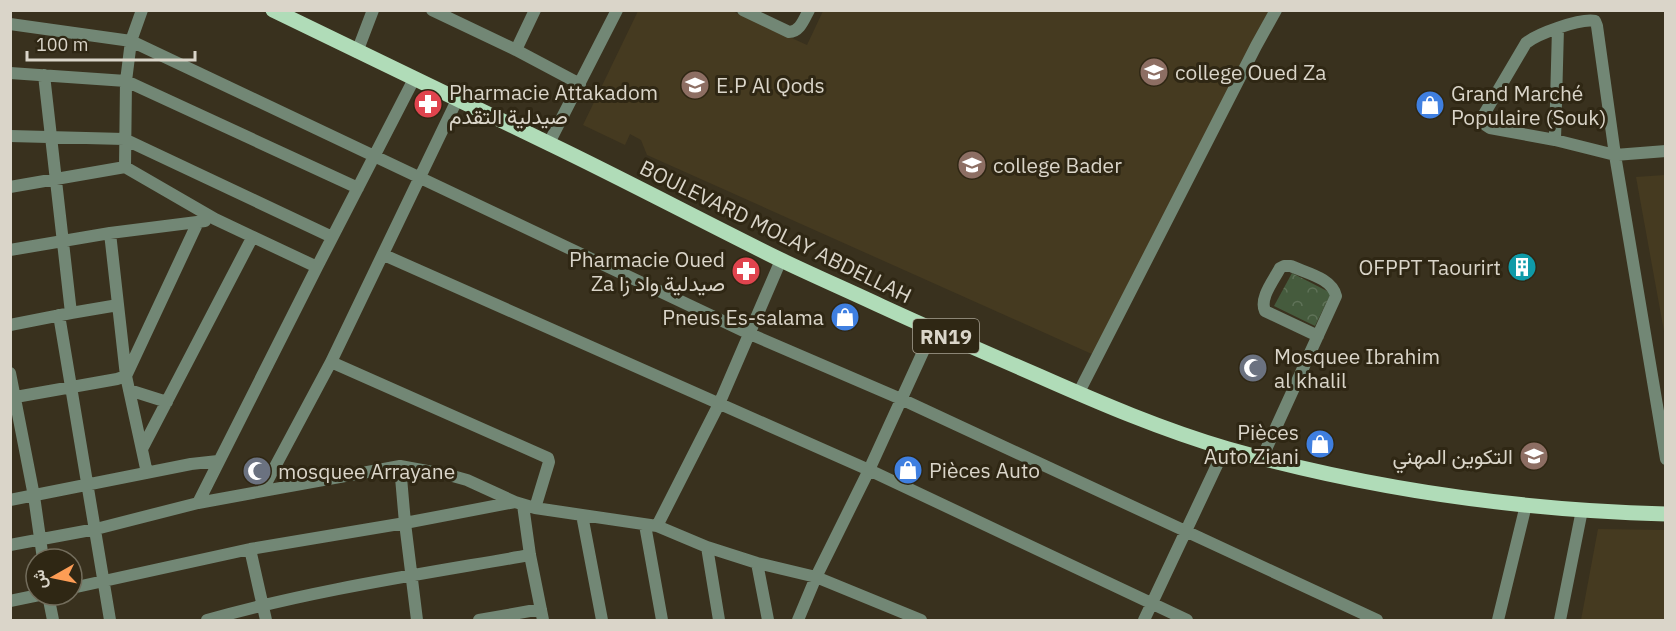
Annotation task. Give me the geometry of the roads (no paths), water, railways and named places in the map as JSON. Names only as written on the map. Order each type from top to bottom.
[{"type":"main road","name":"BOULEVARD MOLAY ABDELLAH","points":[[273,10],[549,143],[781,260],[1078,394],[1151,422],[1225,448],[1262,458],[1403,488],[1526,505],[1665,514]]},
{"type":"street","points":[[125,167],[126,81],[130,41],[142,10]]},
{"type":"street","points":[[357,52],[373,10]]},
{"type":"street","points":[[432,10],[449,14],[580,84]]},
{"type":"street","points":[[516,50],[535,10]]},
{"type":"street","points":[[549,143],[617,10]]},
{"type":"street","points":[[742,10],[789,32],[795,32],[799,28],[809,10]]},
{"type":"street","points":[[1078,394],[1276,10]]},
{"type":"street","points":[[1665,151],[1615,155],[1555,140],[1490,128],[1484,124],[1483,116],[1526,43],[1558,28],[1589,20],[1594,21],[1597,26],[1615,155],[1665,459]]},
{"type":"street","points":[[10,24],[130,41],[750,334],[901,399],[1377,621]]},
{"type":"street","points":[[1555,140],[1558,28]]},
{"type":"street","points":[[10,73],[126,81],[358,188]]},
{"type":"street","points":[[44,75],[63,241],[65,314],[72,387],[110,621]]},
{"type":"street","points":[[198,503],[414,79]]},
{"type":"street","points":[[262,490],[331,362],[457,100]]},
{"type":"street","points":[[10,136],[124,140],[332,237]]},
{"type":"street","points":[[10,187],[125,167],[215,219],[317,267]]},
{"type":"street","points":[[10,250],[110,233],[215,219]]},
{"type":"street","points":[[13,398],[126,376],[198,222]]},
{"type":"street","points":[[110,233],[126,376],[147,473]]},
{"type":"street","points":[[142,449],[252,238]]},
{"type":"street","points":[[384,255],[869,470],[1187,621]]},
{"type":"street","points":[[662,621],[651,526],[719,404],[781,260]]},
{"type":"street","points":[[1262,458],[1318,336],[1336,296],[1329,283],[1291,266],[1280,268],[1263,301],[1265,311],[1318,336]]},
{"type":"street","points":[[10,325],[118,305]]},
{"type":"street","points":[[798,621],[933,330]]},
{"type":"street","points":[[331,362],[548,458],[549,462],[524,505],[530,555],[542,615],[479,621]]},
{"type":"street","points":[[10,373],[13,398],[34,496],[41,547]]},
{"type":"street","points":[[129,390],[167,402]]},
{"type":"street","points":[[1144,621],[1225,448]]},
{"type":"street","points":[[10,500],[191,464],[218,461]]},
{"type":"street","points":[[400,466],[417,621]]},
{"type":"street","points":[[10,545],[96,529],[198,503],[262,490],[400,466],[467,480],[524,505],[651,526],[757,563],[816,578],[912,619]]},
{"type":"street","points":[[84,586],[250,549],[524,505]]},
{"type":"street","points":[[1498,621],[1526,505]]},
{"type":"street","points":[[1560,621],[1582,510]]},
{"type":"street","points":[[582,515],[602,621]]},
{"type":"street","points":[[707,547],[719,621]]},
{"type":"street","points":[[250,549],[266,621]]},
{"type":"street","points":[[207,621],[262,604],[530,555]]},
{"type":"street","points":[[757,563],[768,621]]},
{"type":"place","name":"college Oued Za","points":[[1154,72]]},
{"type":"place","name":"E.P Al Qods","points":[[695,85]]},
{"type":"place","name":"Pharmacie Attakadom صيدلية التقدم","points":[[428,104]]},
{"type":"place","name":"Grand Marché Populaire (Souk)","points":[[1430,105]]},
{"type":"place","name":"college Bader","points":[[972,165]]},
{"type":"place","name":"OFPPT Taourirt","points":[[1522,267]]},
{"type":"place","name":"Pharmacie Oued Za صيدلية واد زا","points":[[746,271]]},
{"type":"place","name":"Pneus Es-salama","points":[[845,317]]},
{"type":"place","name":"Mosquee Ibrahim al khalil","points":[[1253,368]]},
{"type":"place","name":"Pièces Auto Ziani","points":[[1320,444]]},
{"type":"place","name":"التكوين المهني","points":[[1534,456]]},
{"type":"place","name":"Pièces Auto","points":[[908,470]]},
{"type":"place","name":"mosquee Arrayane","points":[[257,471]]}]
